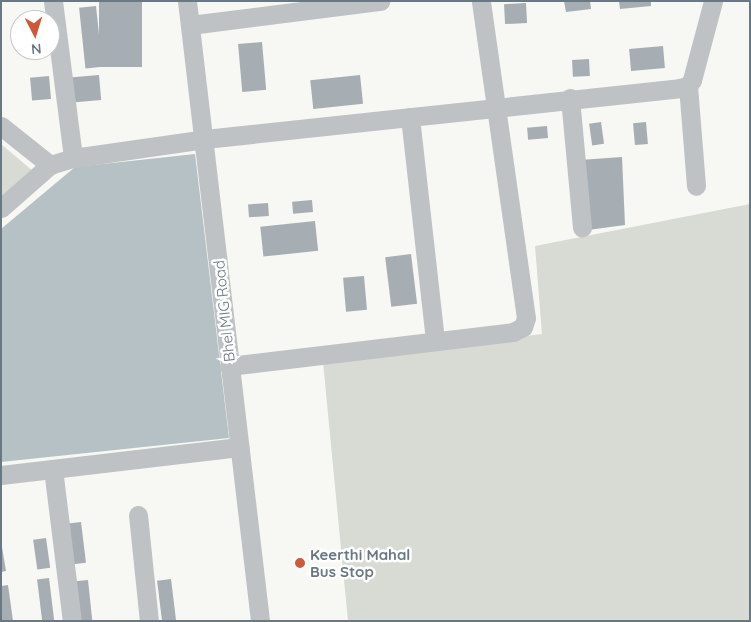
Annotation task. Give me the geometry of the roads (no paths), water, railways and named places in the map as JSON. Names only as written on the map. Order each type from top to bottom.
[{"type":"street","points":[[53,1],[73,158]]},
{"type":"street","name":"Bhel MIG Road","points":[[187,1],[205,139],[229,366],[260,621]]},
{"type":"street","points":[[190,25],[380,1]]},
{"type":"street","points":[[229,366],[513,332],[523,327],[526,318],[481,1]]},
{"type":"street","points":[[696,186],[688,86],[713,1]]},
{"type":"street","points":[[1,208],[50,165],[73,158],[205,139],[688,86]]},
{"type":"street","points":[[570,98],[582,227]]},
{"type":"street","points":[[410,117],[435,341]]},
{"type":"street","points":[[1,126],[50,165]]},
{"type":"street","points":[[1,475],[239,447]]},
{"type":"street","points":[[53,469],[72,621]]},
{"type":"street","points":[[138,515],[149,621]]},
{"type":"place","name":"Keerthi Mahal Bus Stop","points":[[300,563]]}]
